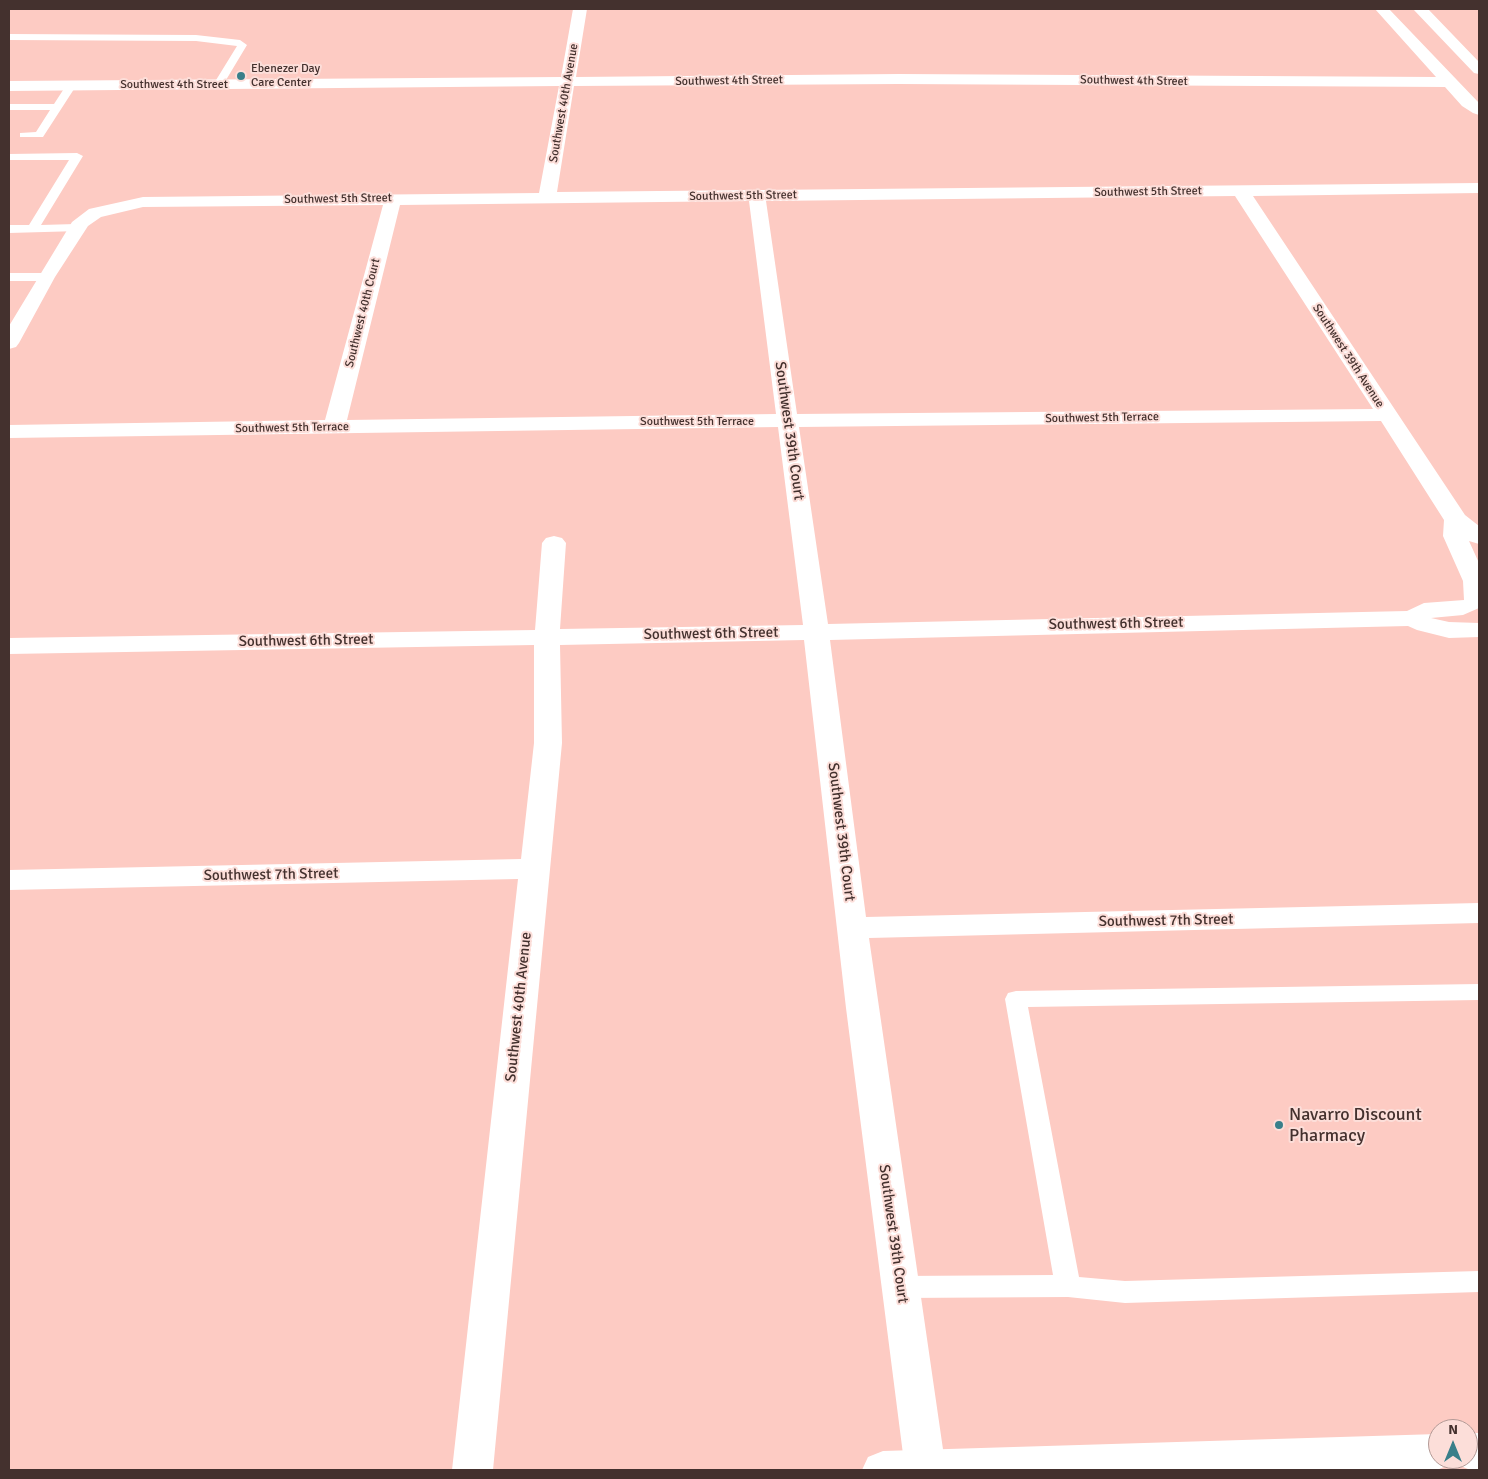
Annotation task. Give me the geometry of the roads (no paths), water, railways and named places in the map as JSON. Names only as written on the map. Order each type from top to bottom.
[{"type":"street","name":"Southwest 40th Avenue","points":[[547,198],[580,9]]},
{"type":"street","points":[[1382,9],[1468,103],[1479,110]]},
{"type":"street","points":[[1420,9],[1479,70]]},
{"type":"street","name":"Southwest 4th Street","points":[[9,86],[966,79],[1449,82]]},
{"type":"street","name":"Southwest 5th Street","points":[[76,228],[86,218],[106,209],[143,202],[163,201],[1479,188]]},
{"type":"street","name":"Southwest 39th Avenue","points":[[1241,191],[1456,520],[1479,537]]},
{"type":"street","name":"Southwest 39th Court","points":[[757,196],[816,631],[900,1287],[926,1470]]},
{"type":"street","name":"Southwest 40th Court","points":[[334,427],[393,199]]},
{"type":"street","points":[[9,343],[76,228]]},
{"type":"street","name":"Southwest 5th Terrace","points":[[9,432],[1386,415]]},
{"type":"street","name":"Southwest 39th Avenue","points":[[1456,520],[1456,536],[1475,581],[1473,603],[1461,613],[1462,618],[1477,631]]},
{"type":"street","name":"Southwest 40th Avenue","points":[[473,1470],[533,869],[548,743],[547,636],[554,543]]},
{"type":"street","name":"Southwest 6th Street","points":[[1413,618],[1424,611],[1473,603]]},
{"type":"street","name":"Southwest 6th Street","points":[[9,646],[1413,618],[1426,625],[1449,630],[1477,631]]},
{"type":"street","name":"Southwest 7th Street","points":[[9,880],[533,869]]},
{"type":"street","name":"Southwest 7th Street","points":[[853,928],[1479,913]]},
{"type":"street","points":[[883,1470],[1269,1463],[1428,1453]]},
{"type":"lane","points":[[9,37],[196,38],[242,44],[218,85]]},
{"type":"lane","points":[[24,135],[39,135],[72,86]]},
{"type":"lane","points":[[9,107],[58,107]]},
{"type":"lane","points":[[9,157],[77,156],[33,229]]},
{"type":"lane","points":[[9,229],[76,228]]},
{"type":"lane","points":[[9,277],[46,277]]},
{"type":"lane","points":[[1068,1286],[1016,999],[1479,992]]},
{"type":"lane","points":[[900,1287],[1068,1286],[1124,1292],[1479,1282]]},
{"type":"place","name":"Ebenezer Day Care Center","points":[[241,76]]},
{"type":"place","name":"Navarro Discount Pharmacy","points":[[1279,1125]]}]
